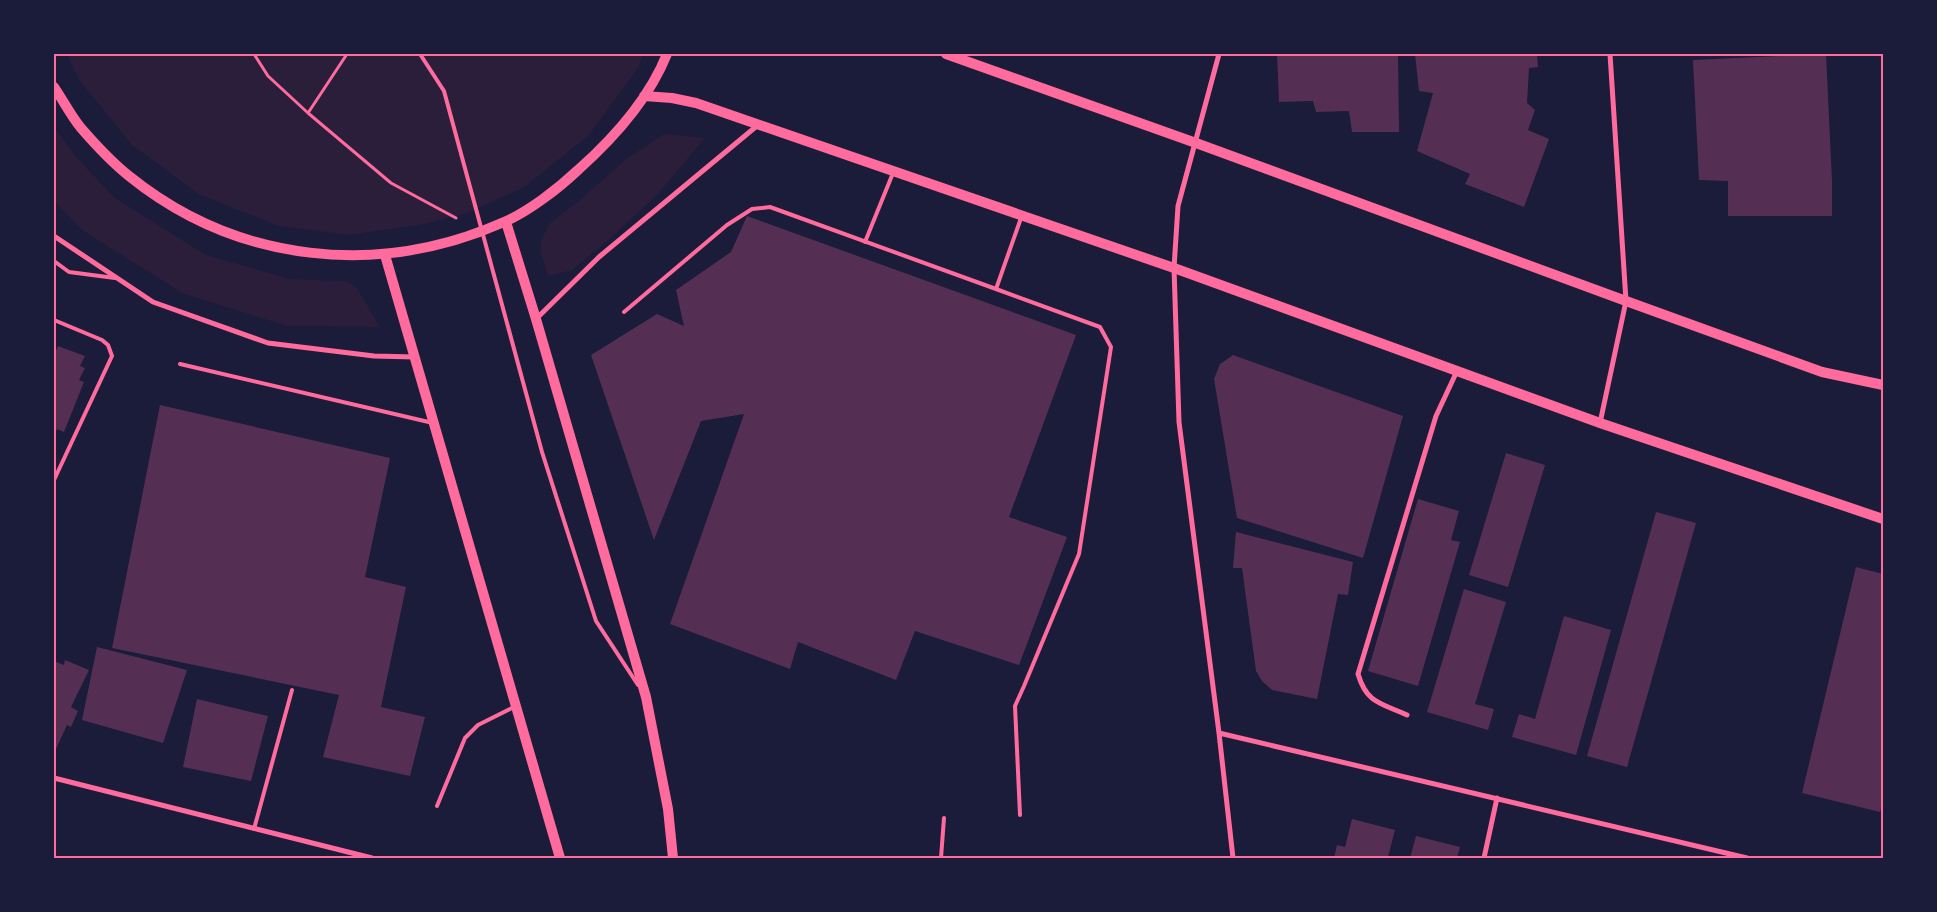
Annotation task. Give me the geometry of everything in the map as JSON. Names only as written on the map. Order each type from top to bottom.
[{"type":"main road","points":[[54,87],[80,127],[129,176],[186,214],[249,241],[316,254],[385,255],[426,248],[506,222],[558,188],[605,146],[644,96],[662,67],[667,54]]},
{"type":"main road","points":[[946,54],[1196,143],[1626,302],[1822,372],[1883,385]]},
{"type":"main road","points":[[644,96],[672,98],[696,103],[759,124],[1174,268],[1600,423],[1883,519]]},
{"type":"main road","points":[[506,222],[646,697],[668,809],[673,858]]},
{"type":"main road","points":[[385,255],[560,858]]},
{"type":"street","points":[[1219,54],[1178,206],[1174,268],[1179,422],[1220,733],[1233,858]]},
{"type":"street","points":[[1600,423],[1626,302],[1610,54]]},
{"type":"street","points":[[536,319],[599,257],[759,124]]},
{"type":"street","points":[[54,236],[153,302],[268,342],[374,356],[416,357]]},
{"type":"street","points":[[1407,715],[1369,698],[1358,674],[1436,416],[1457,371]]},
{"type":"street","points":[[1220,733],[1747,858]]},
{"type":"street","points":[[54,778],[372,858]]},
{"type":"street","points":[[1484,858],[1497,798]]},
{"type":"lane","points":[[420,54],[444,91],[542,452],[596,621],[646,697]]},
{"type":"lane","points":[[865,242],[893,172]]},
{"type":"lane","points":[[624,312],[727,225],[752,209],[770,207],[1100,327],[1111,347],[1080,554],[1015,706],[1020,815]]},
{"type":"lane","points":[[996,289],[1022,216]]},
{"type":"lane","points":[[54,261],[69,272],[116,278]]},
{"type":"lane","points":[[54,320],[102,340],[108,345],[112,356],[54,480]]},
{"type":"lane","points":[[180,364],[435,423]]},
{"type":"lane","points":[[254,829],[292,690]]},
{"type":"lane","points":[[437,806],[465,738],[478,725],[516,706]]},
{"type":"lane","points":[[941,858],[944,818]]},
{"type":"path","points":[[254,54],[268,76],[308,113],[391,183],[481,231]]},
{"type":"path","points":[[308,113],[347,54]]},
{"type":"shaded area","points":[[67,54],[643,54],[638,68],[589,135],[523,188],[465,214],[425,224],[349,235],[279,226],[200,195],[132,145],[79,80]]},
{"type":"shaded area","points":[[54,127],[76,157],[115,198],[206,255],[290,279],[347,281],[357,288],[380,327],[287,326],[182,293],[82,230],[54,201]]},
{"type":"shaded area","points":[[664,134],[705,138],[658,194],[606,242],[572,270],[548,276],[541,253],[541,240],[550,223],[580,200],[626,159]]},
{"type":"building","points":[[1277,54],[1398,54],[1399,132],[1352,132],[1349,111],[1316,112],[1313,101],[1279,102]]},
{"type":"building","points":[[1415,54],[1537,54],[1538,67],[1529,68],[1527,103],[1535,110],[1528,130],[1549,139],[1524,207],[1465,184],[1470,174],[1417,151],[1433,93],[1419,91]]},
{"type":"building","points":[[1826,54],[1832,216],[1728,216],[1728,181],[1699,180],[1693,60]]},
{"type":"building","points":[[747,216],[1076,335],[1009,517],[1067,537],[1019,665],[915,631],[896,680],[798,642],[790,669],[670,624],[744,414],[701,421],[654,540],[591,355],[657,314],[684,326],[676,290],[731,252]]},
{"type":"building","points":[[58,346],[85,356],[80,366],[85,368],[79,380],[84,382],[64,432],[57,429],[54,436],[54,355]]},
{"type":"building","points":[[1233,355],[1403,416],[1363,558],[1237,518],[1214,379],[1220,364]]},
{"type":"building","points":[[160,405],[390,458],[365,577],[406,587],[381,707],[425,717],[410,776],[323,757],[339,695],[112,648]]},
{"type":"building","points":[[1506,453],[1545,465],[1508,587],[1469,575]]},
{"type":"building","points":[[1418,499],[1459,511],[1451,540],[1460,542],[1418,686],[1368,671]]},
{"type":"building","points":[[1656,512],[1696,523],[1627,767],[1587,756]]},
{"type":"building","points":[[1236,532],[1353,562],[1348,595],[1338,594],[1317,699],[1272,690],[1262,681],[1256,671],[1242,568],[1233,568]]},
{"type":"building","points":[[1856,567],[1883,574],[1883,802],[1880,812],[1802,793]]},
{"type":"building","points":[[1464,589],[1506,602],[1475,704],[1494,709],[1488,730],[1427,712]]},
{"type":"building","points":[[1564,616],[1611,630],[1576,755],[1512,737],[1519,714],[1535,719]]},
{"type":"building","points":[[97,647],[187,670],[163,743],[82,720]]},
{"type":"building","points":[[65,660],[89,670],[71,707],[78,711],[71,727],[67,725],[56,749],[54,748],[54,661],[64,665]]},
{"type":"building","points":[[197,699],[268,716],[251,781],[183,767]]},
{"type":"building","points":[[1352,819],[1395,830],[1388,857],[1393,858],[1334,858],[1337,845],[1345,847]]},
{"type":"building","points":[[1416,836],[1460,847],[1457,858],[1410,858]]}]
